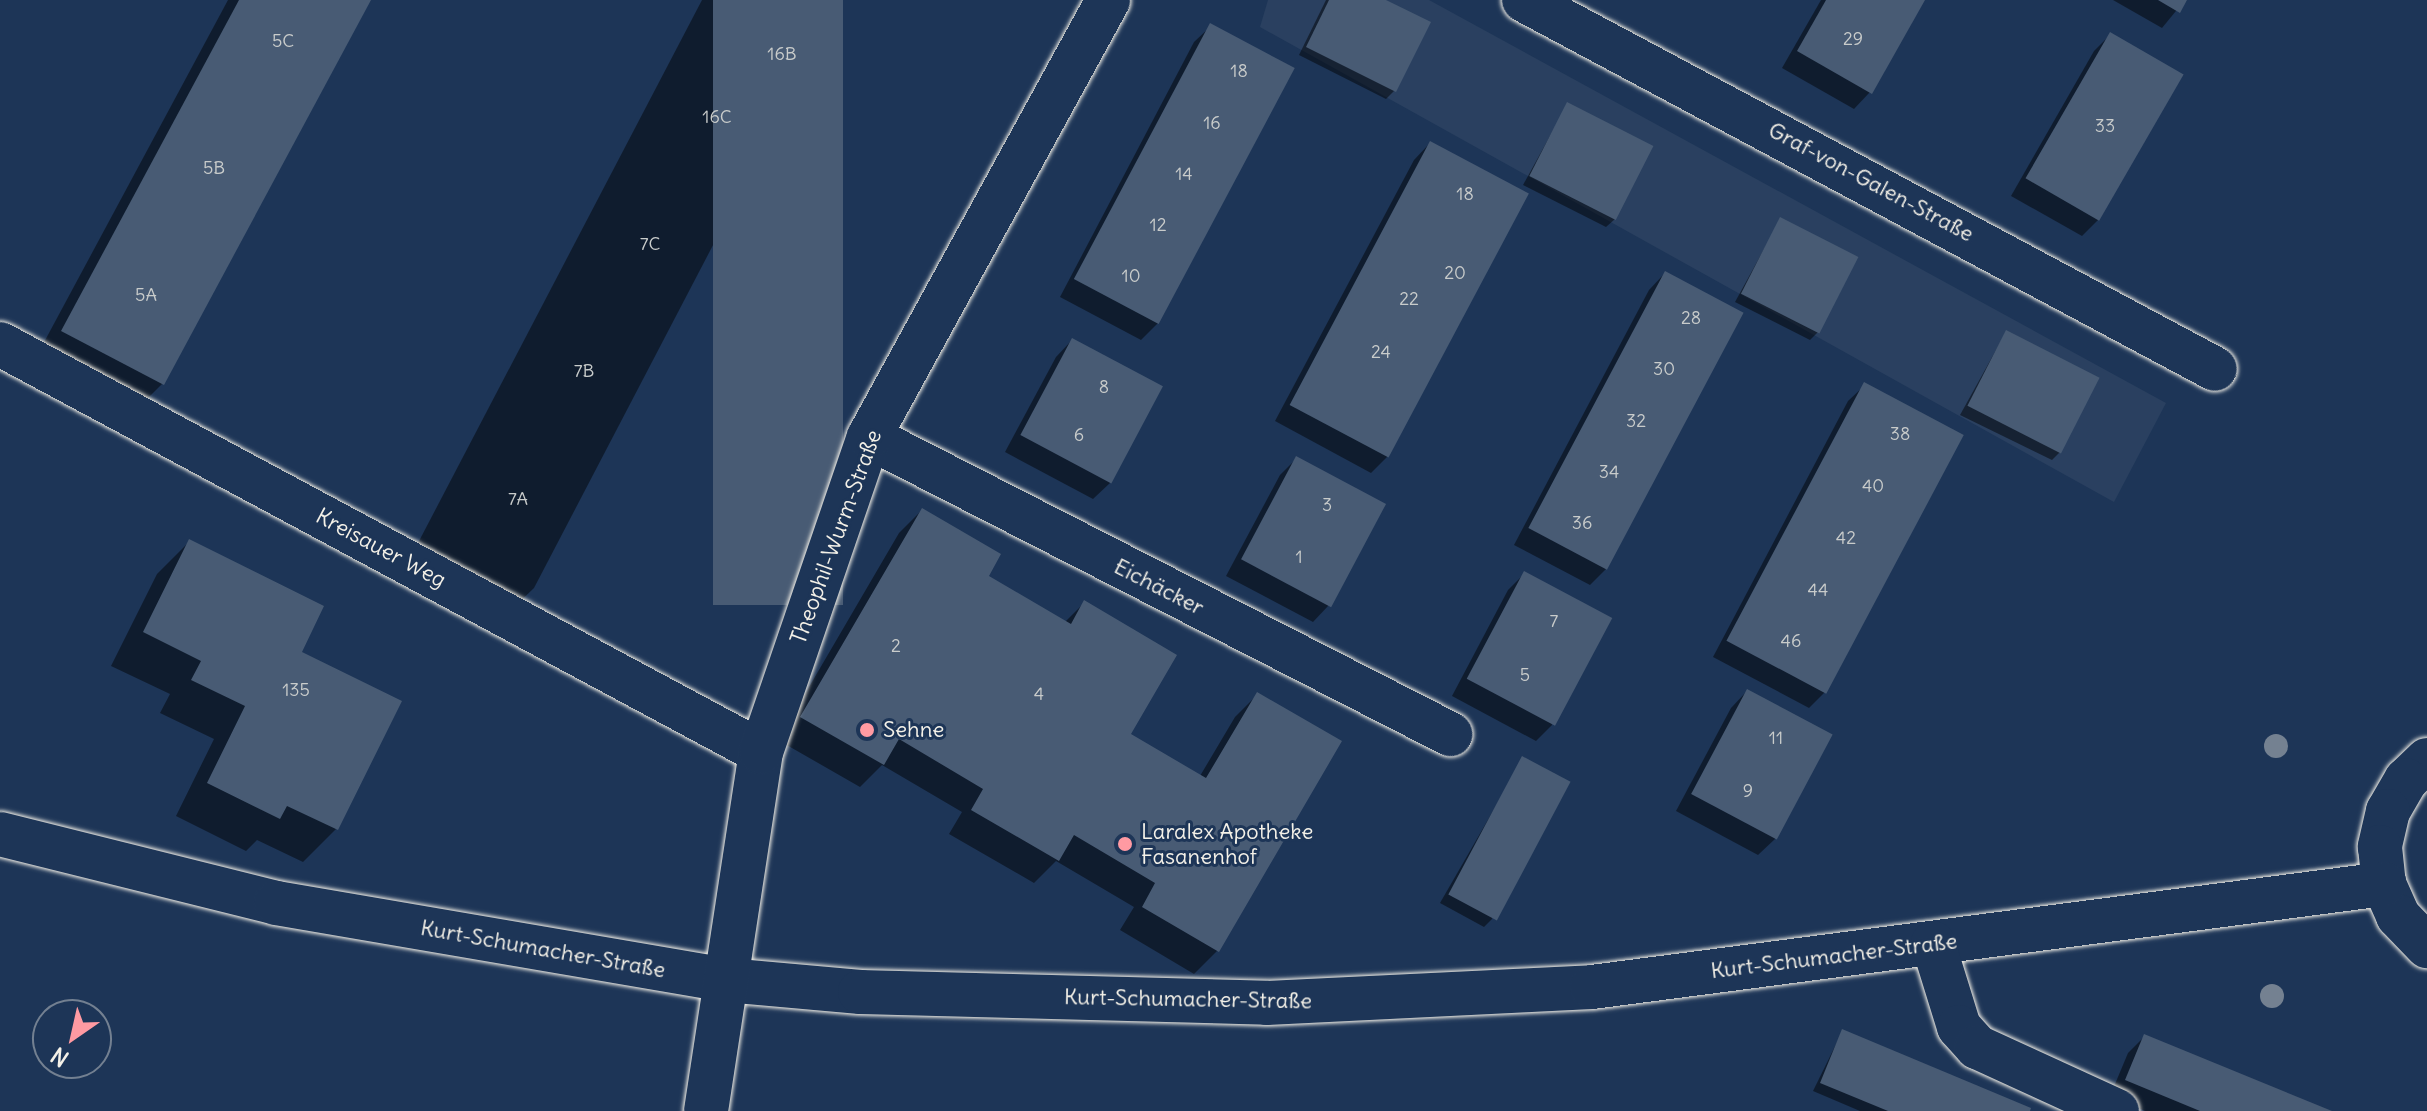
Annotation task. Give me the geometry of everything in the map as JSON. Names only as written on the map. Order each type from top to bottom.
[{"type":"street","name":"Theophil-Wurm-Straße","points":[[706,1111],[761,752],[869,437],[1108,0]]},
{"type":"street","name":"Graf-von-Galen-Straße","points":[[1524,0],[2215,369]]},
{"type":"street","name":"Kreisauer Weg","points":[[0,344],[761,752]]},
{"type":"street","name":"Eichäcker","points":[[869,437],[1450,734]]},
{"type":"street","points":[[2427,760],[2406,780],[2388,811],[2380,847],[2384,884],[2398,916],[2427,946]]},
{"type":"street","name":"Kurt-Schumacher-Straße","points":[[0,834],[276,903],[726,980],[860,992],[1267,1003],[1592,987],[2384,884]]},
{"type":"street","points":[[1933,943],[1959,1027],[1977,1047],[2117,1111]]},
{"type":"shaded area","points":[[1268,0],[1429,0],[2166,403],[2114,502],[1260,27]]},
{"type":"building","points":[[239,0],[371,0],[164,385],[61,331]]},
{"type":"building","points":[[713,0],[843,0],[843,605],[713,605]]},
{"type":"building","points":[[1329,0],[1386,0],[1431,22],[1396,92],[1306,47]]},
{"type":"building","points":[[1826,0],[1925,0],[1872,94],[1797,51]]},
{"type":"building","points":[[2158,0],[2187,0],[2180,13]]},
{"type":"building","points":[[1210,23],[1295,68],[1159,324],[1074,279]]},
{"type":"building","points":[[2110,32],[2184,74],[2099,221],[2026,178]]},
{"type":"building","points":[[1567,102],[1653,146],[1616,220],[1529,176]]},
{"type":"building","points":[[1430,141],[1529,194],[1389,458],[1290,405]]},
{"type":"building","points":[[1780,217],[1858,257],[1819,334],[1741,294]]},
{"type":"building","points":[[1665,271],[1744,313],[1607,570],[1528,528]]},
{"type":"building","points":[[2006,330],[2100,378],[2061,453],[1967,406]]},
{"type":"building","points":[[1072,338],[1163,386],[1111,483],[1020,435]]},
{"type":"building","points":[[1864,382],[1964,435],[1826,694],[1726,641]]},
{"type":"building","points":[[1296,456],[1386,504],[1331,607],[1241,559]]},
{"type":"building","points":[[922,508],[1001,554],[989,576],[1071,624],[1084,600],[1177,655],[1131,734],[1206,778],[1257,692],[1342,741],[1219,952],[1142,907],[1155,883],[1074,835],[1059,861],[971,810],[983,789],[899,739],[884,765],[800,717]]},
{"type":"building","points":[[189,539],[324,606],[302,652],[402,701],[338,830],[287,806],[280,819],[207,783],[245,706],[191,680],[201,661],[143,632]]},
{"type":"building","points":[[1524,571],[1612,618],[1555,726],[1467,679]]},
{"type":"building","points":[[1747,689],[1833,735],[1777,840],[1691,794]]},
{"type":"building","points":[[1522,756],[1571,782],[1497,920],[1448,895]]},
{"type":"building","points":[[1842,1029],[2031,1108],[2030,1111],[1888,1111],[1820,1083]]},
{"type":"building","points":[[2144,1034],[2332,1111],[2200,1111],[2125,1080]]},
{"type":"place","name":"Sehne","points":[[867,730]]},
{"type":"place","name":"Laralex Apotheke Fasanenhof","points":[[1125,844]]}]
